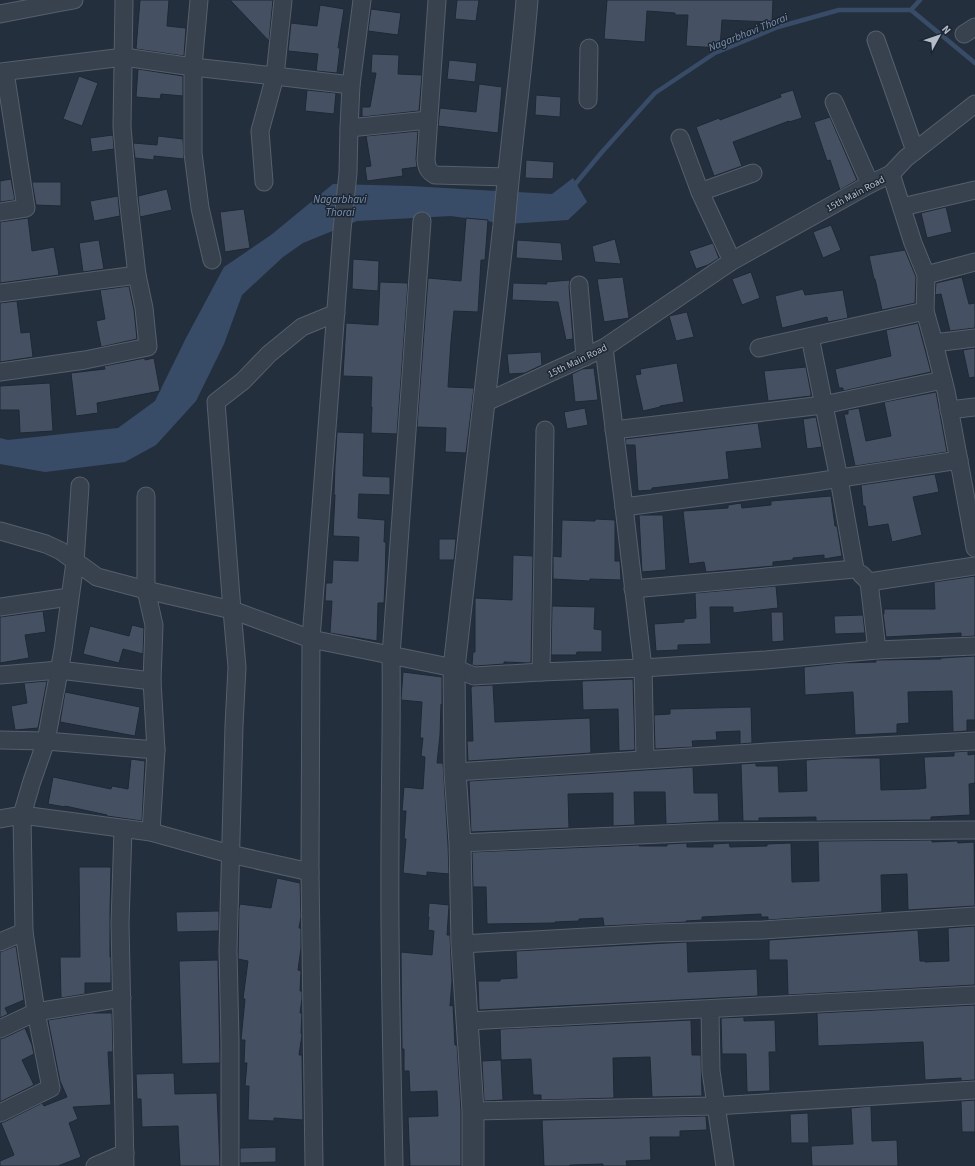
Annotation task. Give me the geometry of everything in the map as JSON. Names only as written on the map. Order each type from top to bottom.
[{"type":"street","points":[[0,14],[74,0]]},
{"type":"street","points":[[0,372],[85,360],[148,347],[144,308],[137,275],[122,127],[124,0]]},
{"type":"street","points":[[199,0],[193,67],[192,153],[200,208],[212,260]]},
{"type":"street","points":[[264,182],[260,130],[275,76],[283,0]]},
{"type":"street","points":[[314,1166],[310,872],[311,639],[342,230],[348,173],[351,85],[362,0]]},
{"type":"street","points":[[437,0],[428,120],[427,168],[435,175],[508,182]]},
{"type":"street","points":[[473,1166],[473,1111],[462,944],[460,843],[455,772],[454,668],[524,42],[527,0]]},
{"type":"street","points":[[876,40],[916,150]]},
{"type":"street","points":[[588,48],[588,100]]},
{"type":"street","points":[[0,212],[26,208],[2,72],[124,57],[193,67],[351,85]]},
{"type":"street","points":[[834,102],[870,184]]},
{"type":"street","points":[[892,174],[906,158],[975,104]]},
{"type":"street","points":[[349,128],[428,120]]},
{"type":"street","points":[[680,138],[700,192],[732,261]]},
{"type":"street","points":[[700,192],[753,173]]},
{"type":"street","name":"15th Main Road","points":[[484,403],[604,348],[732,261],[870,184],[892,174],[913,243],[926,275],[925,311],[943,380],[958,460],[970,490],[975,548]]},
{"type":"street","points":[[902,207],[975,190]]},
{"type":"street","points":[[394,1166],[390,981],[391,656],[422,221]]},
{"type":"street","points":[[926,275],[975,262]]},
{"type":"street","points":[[0,293],[137,275]]},
{"type":"street","points":[[579,285],[585,357]]},
{"type":"street","points":[[759,348],[925,311]]},
{"type":"street","points":[[230,1166],[228,951],[234,726],[238,667],[232,610],[216,402],[243,381],[269,354],[302,327],[336,313]]},
{"type":"street","points":[[810,337],[839,479],[855,569],[869,582],[877,650]]},
{"type":"street","points":[[934,343],[975,338]]},
{"type":"street","points":[[604,348],[643,668],[645,759]]},
{"type":"street","points":[[614,430],[823,406],[943,380]]},
{"type":"street","points":[[949,410],[975,407]]},
{"type":"street","points":[[541,672],[545,430]]},
{"type":"street","points":[[624,507],[839,479],[958,460]]},
{"type":"street","points":[[0,1113],[51,1088],[36,1012],[24,932],[22,816],[46,741],[67,626],[69,597],[75,562],[80,486]]},
{"type":"street","points":[[146,496],[146,590],[154,625],[152,681],[156,750],[151,832]]},
{"type":"street","points":[[0,531],[46,544],[61,551],[96,577],[232,610],[311,639],[454,668],[474,676],[643,668],[766,660],[877,650],[975,646]]},
{"type":"street","points":[[869,582],[975,566]]},
{"type":"street","points":[[633,589],[855,569]]},
{"type":"street","points":[[0,607],[69,597]]},
{"type":"street","points":[[0,675],[59,670],[152,681]]},
{"type":"street","points":[[0,740],[46,741],[156,750]]},
{"type":"street","points":[[455,772],[645,759],[975,741]]},
{"type":"street","points":[[0,819],[22,816],[151,832],[230,854],[310,872]]},
{"type":"street","points":[[95,1166],[125,1160],[120,923],[123,828]]},
{"type":"street","points":[[460,843],[707,832],[975,830]]},
{"type":"street","points":[[462,944],[763,930],[975,916]]},
{"type":"street","points":[[0,942],[24,932]]},
{"type":"street","points":[[468,1021],[975,995]]},
{"type":"street","points":[[0,1029],[36,1012],[122,998]]},
{"type":"street","points":[[710,1009],[711,1071],[725,1166]]},
{"type":"street","points":[[473,1111],[715,1106],[975,1090]]},
{"type":"water","name":"Nagarbhavi Thorai","points":[[573,178],[587,202],[568,220],[508,224],[451,216],[357,221],[303,243],[283,257],[242,295],[224,344],[196,401],[156,445],[125,462],[45,472],[0,464],[0,438],[8,440],[118,428],[155,401],[186,338],[224,267],[271,235],[333,184],[410,186],[552,194]]},
{"type":"building","points":[[140,0],[169,0],[167,26],[186,28],[184,56],[136,49]]},
{"type":"building","points":[[230,0],[273,0],[269,41]]},
{"type":"building","points":[[457,0],[479,0],[476,21],[455,19]]},
{"type":"building","points":[[607,0],[773,0],[772,22],[722,20],[720,48],[686,46],[688,15],[675,15],[675,13],[647,11],[645,42],[604,39]]},
{"type":"building","points":[[320,5],[344,9],[338,48],[340,48],[337,73],[316,71],[318,54],[288,51],[291,23],[317,26]]},
{"type":"building","points":[[371,9],[401,13],[398,35],[368,31]]},
{"type":"building","points":[[372,54],[399,55],[398,74],[422,75],[419,111],[362,117],[362,107],[370,107],[376,73],[371,73]]},
{"type":"building","points":[[449,60],[477,63],[475,82],[447,79]]},
{"type":"building","points":[[138,69],[183,76],[183,96],[161,94],[160,99],[136,97]]},
{"type":"building","points":[[79,76],[98,83],[82,126],[63,119]]},
{"type":"building","points":[[479,84],[502,87],[498,133],[438,126],[440,108],[476,112]]},
{"type":"building","points":[[307,90],[336,93],[334,114],[305,111]]},
{"type":"building","points":[[793,90],[802,118],[789,121],[733,142],[742,166],[714,176],[696,127],[719,118],[720,120],[781,97],[780,94]]},
{"type":"building","points":[[536,95],[561,97],[560,117],[535,115]]},
{"type":"building","points":[[830,117],[857,180],[840,190],[830,160],[827,161],[814,122]]},
{"type":"building","points":[[418,131],[416,159],[417,167],[402,169],[403,176],[367,181],[365,167],[371,166],[366,136]]},
{"type":"building","points":[[113,135],[114,149],[92,152],[90,138]]},
{"type":"building","points":[[158,136],[183,139],[184,159],[154,156],[154,160],[135,158],[133,143],[157,145]]},
{"type":"building","points":[[526,160],[554,162],[553,179],[525,178]]},
{"type":"building","points":[[11,179],[15,200],[0,202],[0,181]]},
{"type":"building","points":[[32,182],[61,182],[61,206],[36,205]]},
{"type":"building","points":[[167,189],[172,210],[140,217],[138,196]]},
{"type":"building","points":[[118,196],[120,216],[94,221],[90,201]]},
{"type":"building","points":[[946,207],[952,232],[927,238],[921,213]]},
{"type":"building","points":[[244,209],[250,248],[225,252],[220,212]]},
{"type":"building","points":[[28,218],[32,251],[54,247],[59,275],[0,283],[0,222]]},
{"type":"building","points":[[466,218],[488,220],[485,260],[481,260],[478,312],[454,311],[451,341],[448,387],[474,388],[466,453],[445,452],[446,428],[417,427],[428,278],[461,281]]},
{"type":"building","points":[[831,225],[841,250],[823,258],[813,232]]},
{"type":"building","points":[[615,239],[621,264],[595,262],[592,246]]},
{"type":"building","points":[[99,240],[104,269],[83,272],[79,243]]},
{"type":"building","points":[[517,240],[561,243],[563,261],[516,258]]},
{"type":"building","points":[[713,243],[719,258],[708,265],[696,269],[689,251]]},
{"type":"building","points":[[905,250],[916,277],[915,303],[882,310],[869,256]]},
{"type":"building","points":[[353,259],[379,261],[378,291],[352,289]]},
{"type":"building","points":[[751,272],[760,298],[742,305],[732,279]]},
{"type":"building","points":[[623,277],[629,318],[604,322],[597,279]]},
{"type":"building","points":[[962,277],[969,304],[975,303],[975,328],[950,331],[941,294],[935,295],[936,283]]},
{"type":"building","points":[[570,280],[569,286],[573,339],[566,340],[558,302],[512,300],[513,283],[547,284],[546,282]]},
{"type":"building","points":[[380,282],[408,283],[397,434],[371,433],[372,377],[343,376],[346,323],[378,325]]},
{"type":"building","points":[[129,286],[134,310],[137,339],[101,347],[96,321],[105,319],[100,290]]},
{"type":"building","points":[[803,289],[805,295],[843,290],[848,318],[828,322],[827,317],[782,328],[775,296]]},
{"type":"building","points":[[17,301],[21,333],[30,332],[33,357],[0,362],[0,303]]},
{"type":"building","points":[[687,312],[694,337],[676,341],[669,316]]},
{"type":"building","points":[[918,323],[931,372],[843,391],[843,388],[839,388],[835,369],[891,356],[886,330]]},
{"type":"building","points":[[975,348],[975,377],[969,378],[963,350]]},
{"type":"building","points":[[541,352],[542,365],[525,373],[509,374],[507,354]]},
{"type":"building","points":[[145,358],[145,360],[154,358],[160,391],[97,403],[98,413],[76,416],[71,373],[105,369],[104,366]]},
{"type":"building","points":[[677,363],[684,402],[660,406],[643,411],[635,375],[641,374],[640,369]]},
{"type":"building","points":[[806,367],[811,396],[768,401],[764,371]]},
{"type":"building","points":[[594,368],[598,400],[575,402],[572,374],[582,369]]},
{"type":"building","points":[[50,383],[53,431],[20,433],[19,410],[0,410],[0,386]]},
{"type":"building","points":[[936,392],[947,452],[855,466],[844,414],[848,414],[848,410],[859,408],[866,441],[891,436],[884,402]]},
{"type":"building","points":[[585,408],[588,425],[567,429],[564,412]]},
{"type":"building","points":[[816,417],[822,447],[807,449],[803,419]]},
{"type":"building","points":[[758,423],[762,448],[726,452],[729,479],[638,491],[635,445],[626,445],[625,439]]},
{"type":"building","points":[[337,432],[364,433],[363,476],[390,477],[390,495],[359,494],[358,518],[385,520],[384,542],[386,542],[384,603],[378,603],[377,641],[330,633],[332,601],[325,601],[326,583],[332,583],[333,560],[358,561],[359,537],[333,536]]},
{"type":"building","points":[[935,474],[939,492],[913,497],[922,535],[892,542],[888,524],[868,527],[865,506],[863,506],[861,485]]},
{"type":"building","points":[[831,496],[835,526],[837,526],[842,556],[824,559],[824,555],[793,558],[793,560],[773,562],[773,566],[706,572],[704,562],[689,564],[683,511],[728,508],[728,505],[741,503],[742,508],[771,505],[771,501]]},
{"type":"building","points":[[639,515],[663,515],[666,570],[642,572]]},
{"type":"building","points":[[595,519],[615,520],[615,561],[620,561],[621,580],[590,579],[590,581],[553,579],[553,556],[561,557],[562,520],[595,521]]},
{"type":"building","points":[[439,539],[456,539],[454,560],[439,560]]},
{"type":"building","points":[[513,555],[533,556],[531,663],[504,662],[504,664],[472,665],[473,652],[475,652],[475,598],[512,600]]},
{"type":"building","points":[[975,576],[975,636],[961,637],[961,633],[886,637],[883,614],[884,609],[935,609],[934,582]]},
{"type":"building","points":[[776,586],[778,608],[733,613],[733,607],[710,607],[711,644],[678,645],[678,650],[656,651],[654,624],[684,622],[684,619],[696,618],[695,593]]},
{"type":"building","points":[[552,606],[595,607],[594,629],[602,630],[602,652],[577,652],[576,655],[551,655]]},
{"type":"building","points":[[43,611],[46,632],[25,635],[29,658],[0,663],[0,617]]},
{"type":"building","points":[[771,612],[783,612],[784,641],[772,642]]},
{"type":"building","points":[[863,615],[865,633],[835,634],[834,616]]},
{"type":"building","points":[[132,625],[144,628],[143,654],[123,649],[119,663],[83,654],[90,626],[129,636]]},
{"type":"building","points":[[975,656],[975,720],[967,720],[967,731],[953,732],[952,691],[908,692],[909,723],[897,724],[897,733],[855,735],[853,692],[805,695],[804,667],[841,663],[876,662],[876,660],[941,659]]},
{"type":"building","points":[[403,672],[442,677],[442,705],[441,704],[437,763],[443,763],[449,874],[427,872],[427,876],[403,873],[406,839],[404,839],[406,811],[402,811],[404,787],[423,789],[425,757],[421,756],[423,738],[420,738],[422,702],[401,700]]},
{"type":"building","points":[[633,679],[635,750],[619,751],[618,709],[583,710],[582,681]]},
{"type":"building","points":[[47,681],[38,728],[15,730],[11,706],[27,703],[24,683]]},
{"type":"building","points":[[493,685],[495,722],[590,718],[591,753],[468,761],[467,741],[473,741],[471,688],[472,686]]},
{"type":"building","points":[[65,692],[140,707],[135,736],[60,722]]},
{"type":"building","points":[[751,707],[752,743],[740,744],[740,731],[716,732],[717,740],[692,741],[693,747],[655,749],[654,715],[670,714],[670,709]]},
{"type":"building","points":[[968,751],[968,755],[975,754],[975,783],[969,784],[970,815],[931,817],[931,820],[816,821],[816,817],[759,818],[759,821],[743,821],[741,764],[756,763],[756,766],[778,766],[779,792],[807,791],[806,760],[832,758],[880,758],[881,790],[919,789],[926,788],[924,757],[954,756],[954,752]]},
{"type":"building","points":[[131,759],[145,761],[142,821],[107,816],[65,806],[48,804],[53,777],[111,789],[112,786],[128,789]]},
{"type":"building","points":[[693,767],[694,793],[718,793],[719,821],[666,824],[665,792],[634,792],[635,825],[613,826],[613,793],[568,794],[569,828],[471,832],[469,781]]},
{"type":"building","points":[[932,840],[932,842],[974,842],[975,906],[908,910],[907,874],[881,875],[882,912],[768,920],[768,917],[761,917],[761,914],[702,917],[702,920],[686,922],[604,926],[603,918],[579,919],[579,921],[555,923],[487,924],[486,887],[473,887],[472,852],[639,845],[667,846],[667,844],[687,843],[687,847],[713,847],[713,844],[729,843],[730,847],[767,846],[767,844],[791,843],[792,882],[819,881],[818,841]]},
{"type":"building","points":[[79,867],[111,867],[111,983],[85,983],[85,994],[61,998],[60,957],[80,957]]},
{"type":"building","points":[[277,878],[300,883],[301,917],[299,928],[301,928],[301,948],[298,970],[301,971],[300,991],[302,991],[302,999],[300,1013],[302,1013],[302,1035],[299,1055],[302,1055],[303,1120],[274,1118],[274,1121],[248,1120],[249,1086],[245,1086],[247,1063],[244,1063],[245,1040],[241,1040],[245,999],[243,999],[248,961],[238,959],[239,908],[240,904],[271,908]]},
{"type":"building","points":[[429,903],[449,905],[447,935],[450,935],[452,981],[450,1006],[453,1005],[455,1045],[457,1045],[461,1111],[461,1166],[410,1166],[408,1117],[438,1116],[437,1091],[410,1092],[409,1071],[404,1071],[404,1049],[402,1049],[401,952],[432,955],[434,931],[428,930]]},
{"type":"building","points":[[219,911],[219,931],[177,932],[176,912]]},
{"type":"building","points":[[975,926],[975,985],[788,995],[787,960],[769,960],[769,940],[918,930],[920,961],[949,961],[948,928]]},
{"type":"building","points":[[687,942],[688,972],[757,969],[758,996],[479,1010],[478,981],[500,981],[500,979],[517,978],[516,951]]},
{"type":"building","points":[[16,946],[24,1000],[5,1008],[8,1014],[0,1018],[0,952]]},
{"type":"building","points":[[218,960],[220,1063],[182,1064],[179,961]]},
{"type":"building","points":[[975,1005],[975,1080],[961,1081],[961,1078],[925,1080],[923,1042],[818,1046],[817,1013]]},
{"type":"building","points":[[91,1013],[112,1013],[113,1052],[108,1052],[111,1105],[73,1107],[78,1119],[69,1123],[81,1157],[58,1166],[0,1166],[0,1161],[14,1155],[1,1123],[42,1103],[44,1106],[67,1097],[60,1081],[48,1020]]},
{"type":"building","points":[[744,1017],[744,1021],[775,1020],[776,1052],[769,1052],[770,1091],[747,1092],[746,1054],[722,1054],[721,1018]]},
{"type":"building","points":[[691,1020],[692,1055],[701,1055],[702,1096],[652,1097],[650,1057],[613,1058],[614,1098],[541,1100],[541,1095],[533,1095],[531,1059],[501,1060],[500,1029]]},
{"type":"building","points":[[25,1028],[34,1054],[22,1060],[34,1085],[0,1102],[0,1039]]},
{"type":"building","points":[[501,1060],[503,1100],[484,1101],[482,1061]]},
{"type":"building","points":[[174,1073],[175,1094],[217,1093],[220,1166],[180,1166],[178,1126],[142,1127],[141,1099],[137,1099],[136,1074]]},
{"type":"building","points":[[975,1100],[975,1132],[962,1132],[961,1101]]},
{"type":"building","points":[[871,1106],[872,1141],[897,1140],[898,1166],[812,1166],[811,1146],[853,1144],[851,1108]]},
{"type":"building","points":[[808,1113],[809,1143],[791,1143],[790,1114]]},
{"type":"building","points":[[706,1116],[707,1130],[680,1131],[680,1137],[650,1137],[651,1160],[626,1161],[627,1166],[603,1166],[603,1164],[544,1166],[542,1120]]},
{"type":"building","points":[[276,1147],[276,1162],[240,1163],[240,1148]]},
{"type":"waterway","points":[[911,10],[920,0]]},
{"type":"waterway","name":"Nagarbhavi Thorai","points":[[572,188],[655,93],[715,53],[778,27],[839,10],[911,10]]},
{"type":"waterway","points":[[911,10],[975,63]]}]
